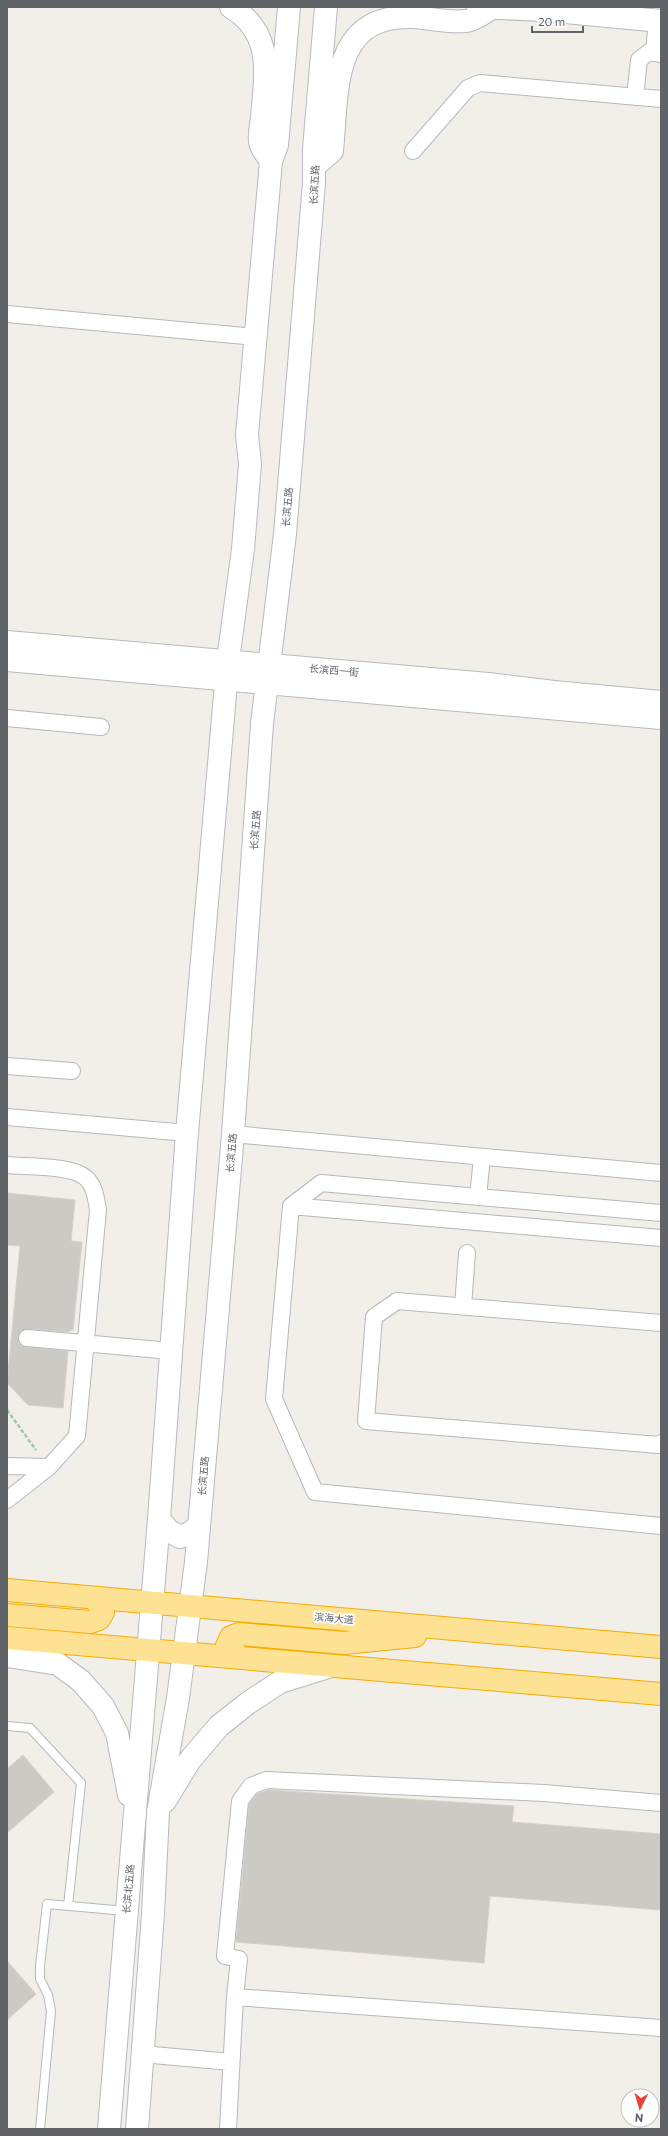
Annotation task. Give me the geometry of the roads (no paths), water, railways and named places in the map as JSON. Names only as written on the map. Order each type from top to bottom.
[{"type":"highway","name":"滨海大道","points":[[7,1590],[661,1647]]},
{"type":"highway","points":[[7,1615],[90,1622],[100,1619],[103,1612],[101,1606],[93,1598]]},
{"type":"highway","points":[[242,1658],[231,1652],[226,1646],[231,1637],[239,1634],[344,1643],[464,1630]]},
{"type":"highway","points":[[7,1638],[661,1694]]},
{"type":"main road","points":[[231,7],[247,20],[258,35],[265,52],[266,68],[260,143],[271,161]]},
{"type":"main road","points":[[148,1650],[187,1133],[227,670],[243,549],[250,464],[247,435],[271,161],[277,145],[289,7]]},
{"type":"main road","name":"长滨五路","points":[[184,1653],[199,1526],[233,1134],[261,739],[284,534],[316,165],[314,149],[326,7]]},
{"type":"main road","points":[[316,165],[332,151],[341,65],[346,51],[358,36],[372,25],[392,18],[414,17],[466,22],[484,8],[544,10],[659,20]]},
{"type":"main road","name":"长滨西一街","points":[[7,642],[227,670],[661,718]]},
{"type":"main road","name":"长滨西一街","points":[[7,660],[227,670]]},
{"type":"main road","name":"长滨西一街","points":[[268,674],[661,702]]},
{"type":"main road","points":[[159,1519],[169,1531],[180,1537],[190,1533],[199,1526]]},
{"type":"main road","name":"长滨北五路","points":[[109,2129],[148,1650]]},
{"type":"main road","points":[[137,2129],[153,1914],[158,1812],[184,1653]]},
{"type":"main road","points":[[7,1656],[58,1664],[81,1681],[103,1706],[117,1733],[121,1761],[134,1814]]},
{"type":"main road","points":[[158,1812],[190,1760],[219,1726],[248,1703],[280,1682],[330,1666]]},
{"type":"street","points":[[635,97],[639,60],[645,54],[657,53],[659,20]]},
{"type":"street","points":[[413,151],[468,88],[480,83],[661,99]]},
{"type":"street","points":[[7,314],[256,337]]},
{"type":"street","points":[[7,718],[101,727]]},
{"type":"street","points":[[7,1066],[72,1071]]},
{"type":"street","points":[[7,1117],[187,1133]]},
{"type":"street","points":[[233,1134],[661,1174]]},
{"type":"street","points":[[478,1197],[482,1157]]},
{"type":"street","points":[[7,1165],[71,1171],[86,1178],[95,1192],[98,1210],[77,1436],[49,1467],[7,1500]]},
{"type":"street","points":[[661,1212],[321,1183],[291,1206],[274,1399],[315,1492],[661,1526]]},
{"type":"street","points":[[291,1206],[661,1238]]},
{"type":"street","points":[[463,1306],[467,1252]]},
{"type":"street","points":[[661,1323],[397,1300],[374,1317],[366,1420],[652,1444],[661,1443]]},
{"type":"street","points":[[27,1338],[171,1351]]},
{"type":"street","points":[[7,1466],[49,1467]]},
{"type":"street","points":[[228,2129],[235,1998],[240,1959],[225,1956],[240,1801],[251,1786],[266,1780],[544,1793],[661,1803]]},
{"type":"street","points":[[235,1998],[661,2028]]},
{"type":"street","points":[[142,2054],[231,2062]]},
{"type":"lane","points":[[7,1726],[30,1728],[81,1783],[68,1906]]},
{"type":"lane","points":[[40,2129],[51,2011],[48,1995],[40,1979],[47,1904],[126,1911]]}]
